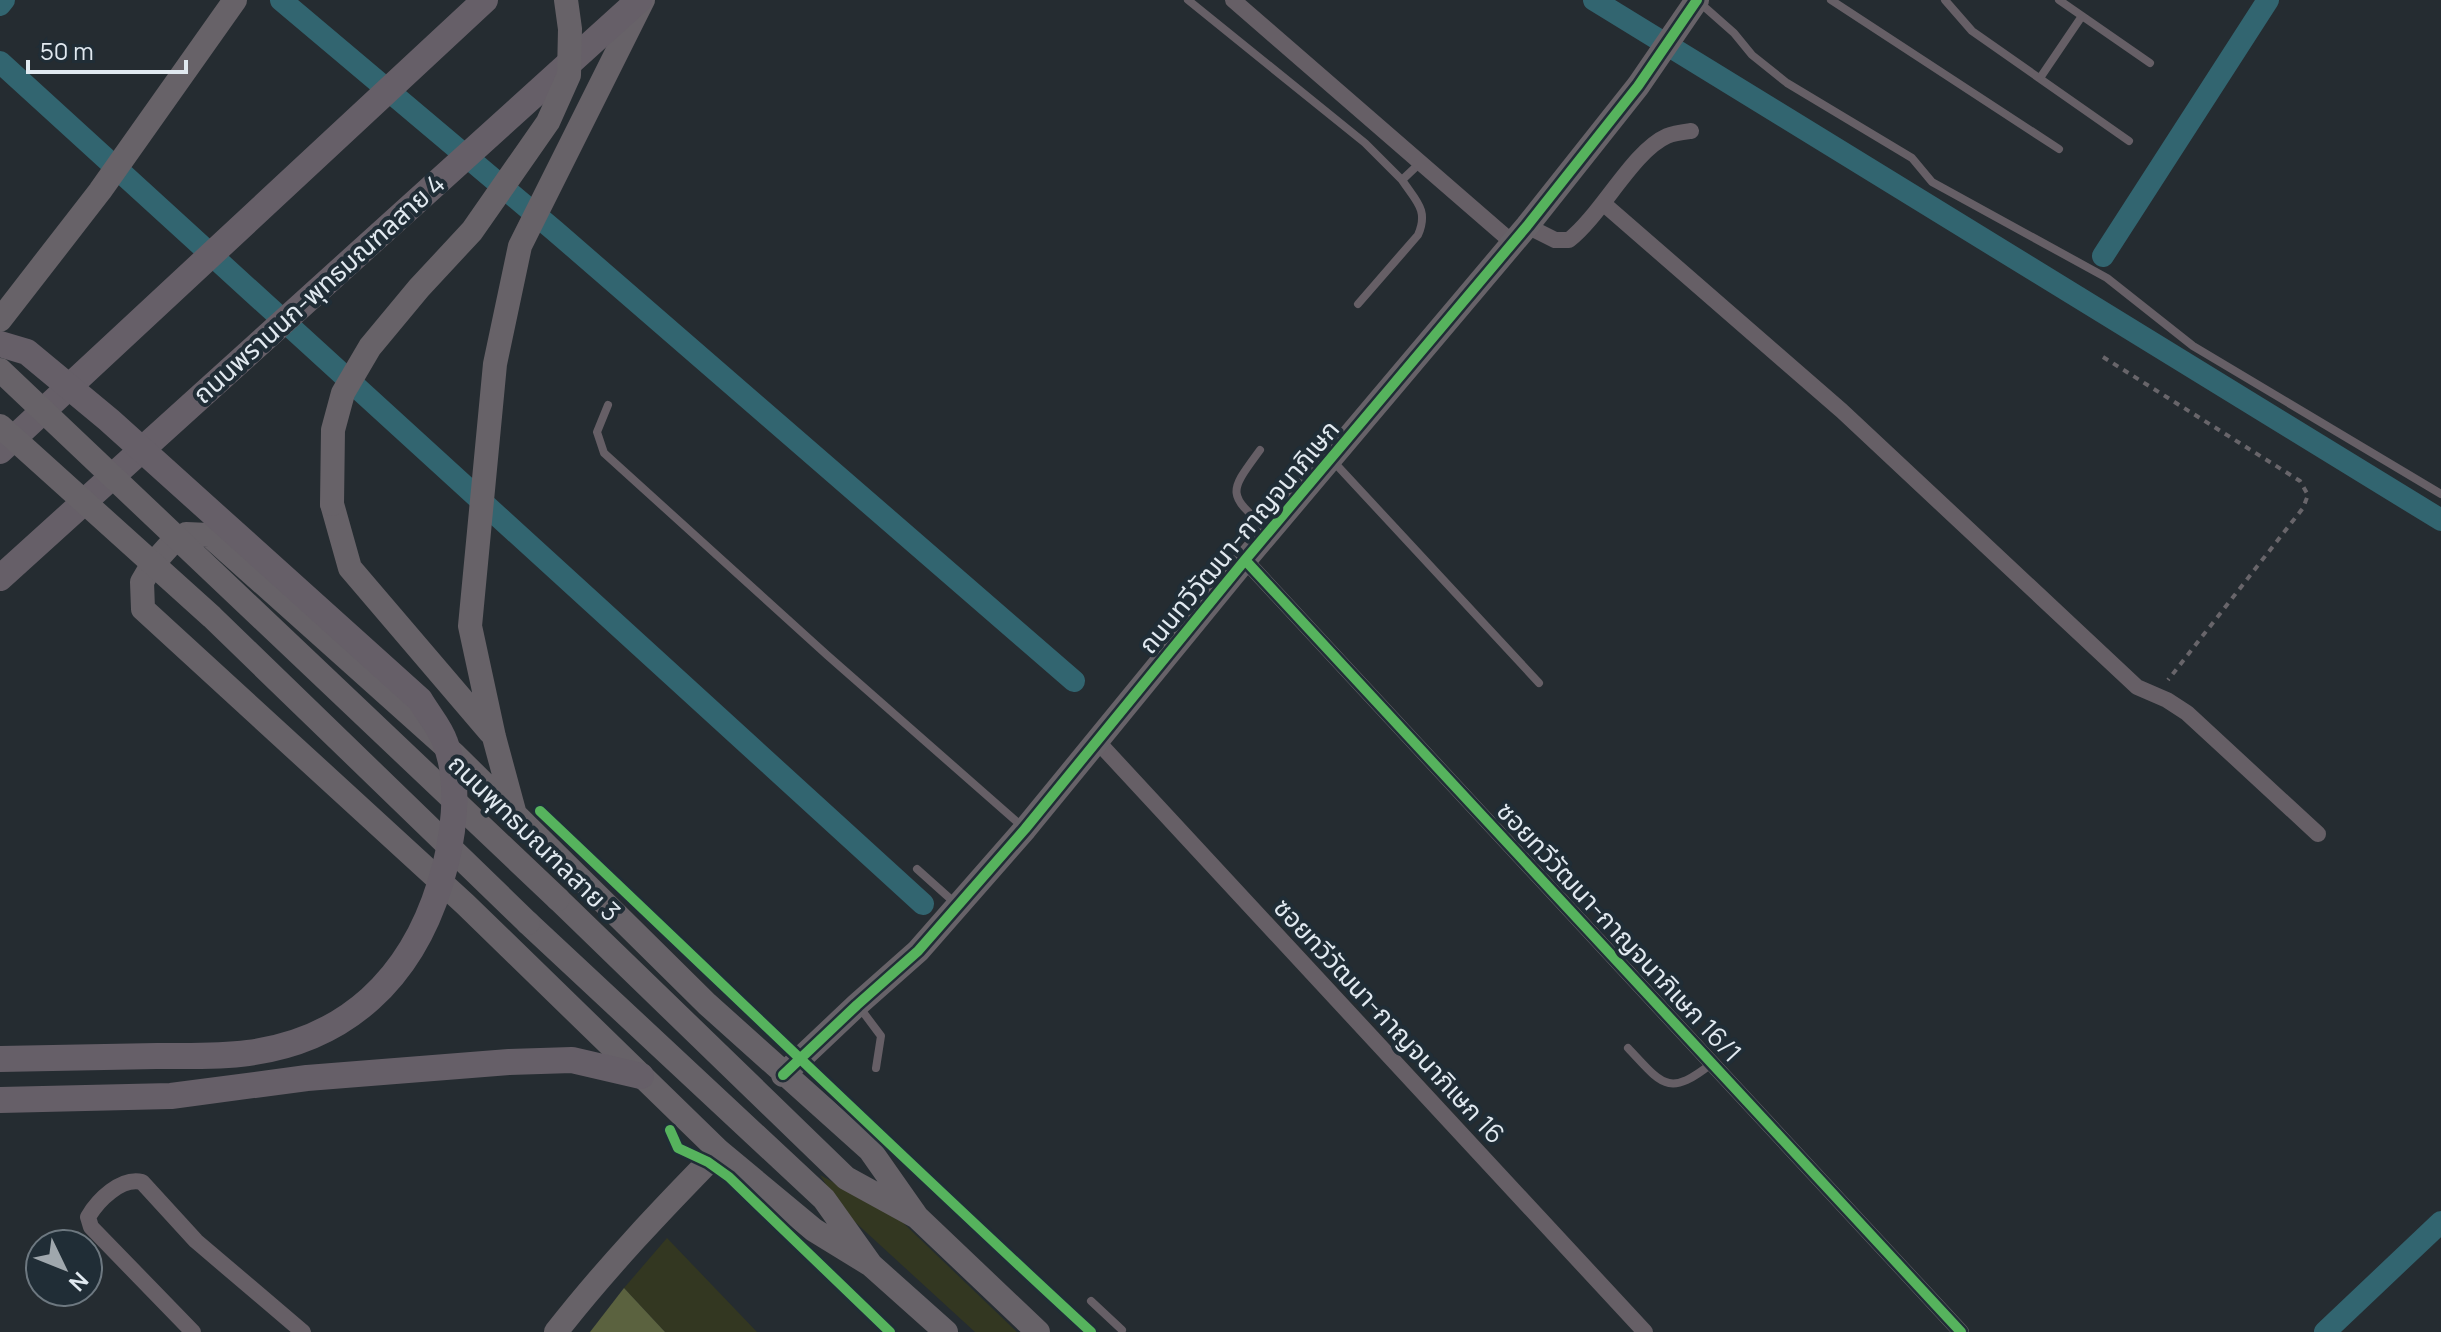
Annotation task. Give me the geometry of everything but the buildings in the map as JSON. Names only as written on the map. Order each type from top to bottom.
[{"type":"main road","points":[[0,320],[100,191],[235,0]]},
{"type":"main road","points":[[0,451],[485,0]]},
{"type":"main road","points":[[494,737],[350,568],[332,504],[333,430],[343,393],[370,347],[472,231],[548,122],[569,75],[570,29],[566,0]]},
{"type":"main road","points":[[515,814],[494,737],[470,626],[495,364],[520,246],[641,0]]},
{"type":"main road","name":"ถนนพรานนก-พุทธมณฑลสาย 4","points":[[0,578],[641,0]]},
{"type":"main road","name":"ถนนทวีวัฒนา-กาญจนาภิเษก","points":[[783,1075],[918,951],[1025,829],[1245,560],[1520,234],[1638,86],[1697,0]]},
{"type":"main road","points":[[0,344],[27,352],[109,420],[420,700],[446,742],[455,803],[449,858],[430,916],[414,945],[377,996],[336,1025],[292,1044],[229,1055],[0,1059]]},
{"type":"main road","name":"ถนนพุทธมณฑลสาย 3","points":[[0,370],[558,899],[846,1178],[917,1217],[1038,1332]]},
{"type":"main road","points":[[0,426],[212,617],[528,923],[824,1199],[871,1265]]},
{"type":"main road","points":[[917,1217],[870,1150],[783,1075],[609,909],[455,755],[209,535],[186,534],[169,546],[152,565],[142,582],[143,609],[465,904],[719,1151],[814,1230],[871,1265],[946,1332]]},
{"type":"main road","points":[[0,1100],[171,1096],[307,1078],[525,1061],[572,1060],[641,1076]]},
{"type":"main road","points":[[556,1332],[661,1210],[719,1151]]},
{"type":"street","points":[[1233,0],[1420,162],[1520,234],[1569,240],[1604,204],[1650,146],[1669,135],[1691,131]]},
{"type":"street","points":[[1604,204],[1842,411],[2137,687],[2187,713],[2318,834]]},
{"type":"street","name":"ซอยทวีวัฒนา-กาญจนาภิเษก 16/1","points":[[1245,560],[1961,1332]]},
{"type":"street","name":"ซอยทวีวัฒนา-กาญจนาภิเษก 16","points":[[1098,742],[1641,1330]]},
{"type":"street","points":[[193,1332],[91,1227],[88,1217],[96,1204],[125,1183],[134,1180],[142,1182],[196,1241],[303,1332]]},
{"type":"lane","points":[[1188,0],[1365,143],[1402,180],[1419,206],[1423,223],[1418,235],[1358,304]]},
{"type":"lane","points":[[1697,0],[1734,33],[1752,55],[1787,83],[1912,158],[1932,182],[2107,278],[2193,346],[2441,494]]},
{"type":"lane","points":[[1831,0],[2059,149]]},
{"type":"lane","points":[[1945,0],[1972,31],[2129,141]]},
{"type":"lane","points":[[2059,0],[2150,63]]},
{"type":"lane","points":[[2040,78],[2082,16]]},
{"type":"lane","points":[[1402,180],[1420,162]]},
{"type":"lane","points":[[608,405],[597,432],[604,453],[1025,829]]},
{"type":"lane","points":[[1260,450],[1239,478],[1235,490],[1238,502],[1270,531]]},
{"type":"lane","points":[[1331,460],[1539,683]]},
{"type":"lane","points":[[917,869],[959,906]]},
{"type":"lane","points":[[857,1005],[881,1036],[876,1068]]},
{"type":"lane","points":[[1628,1048],[1652,1073],[1669,1084],[1683,1084],[1711,1064]]},
{"type":"lane","points":[[1091,1301],[1122,1331]]},
{"type":"path","points":[[2103,357],[2300,481],[2308,495],[2303,508],[2155,695]]},
{"type":"green space","points":[[820,1175],[896,1216],[1017,1332],[975,1332],[843,1211]]},
{"type":"green space","points":[[667,1238],[757,1332],[665,1332],[624,1288]]},
{"type":"green space","points":[[624,1288],[665,1332],[590,1332]]},
{"type":"waterway","points":[[0,5],[4,0]]},
{"type":"waterway","points":[[281,0],[555,231],[1074,681]]},
{"type":"waterway","points":[[1594,0],[2441,520]]},
{"type":"waterway","points":[[2103,256],[2268,0]]},
{"type":"waterway","points":[[0,62],[923,904]]},
{"type":"waterway","points":[[2325,1332],[2441,1222]]},
{"type":"cycle path","points":[[783,1075],[918,951],[1025,829],[1245,560],[1527,226],[1638,86],[1697,0]]},
{"type":"cycle path","points":[[1245,560],[1961,1332]]},
{"type":"cycle path","points":[[540,811],[1091,1332]]},
{"type":"cycle path","points":[[670,1130],[678,1148],[708,1162],[729,1177],[890,1332]]}]
